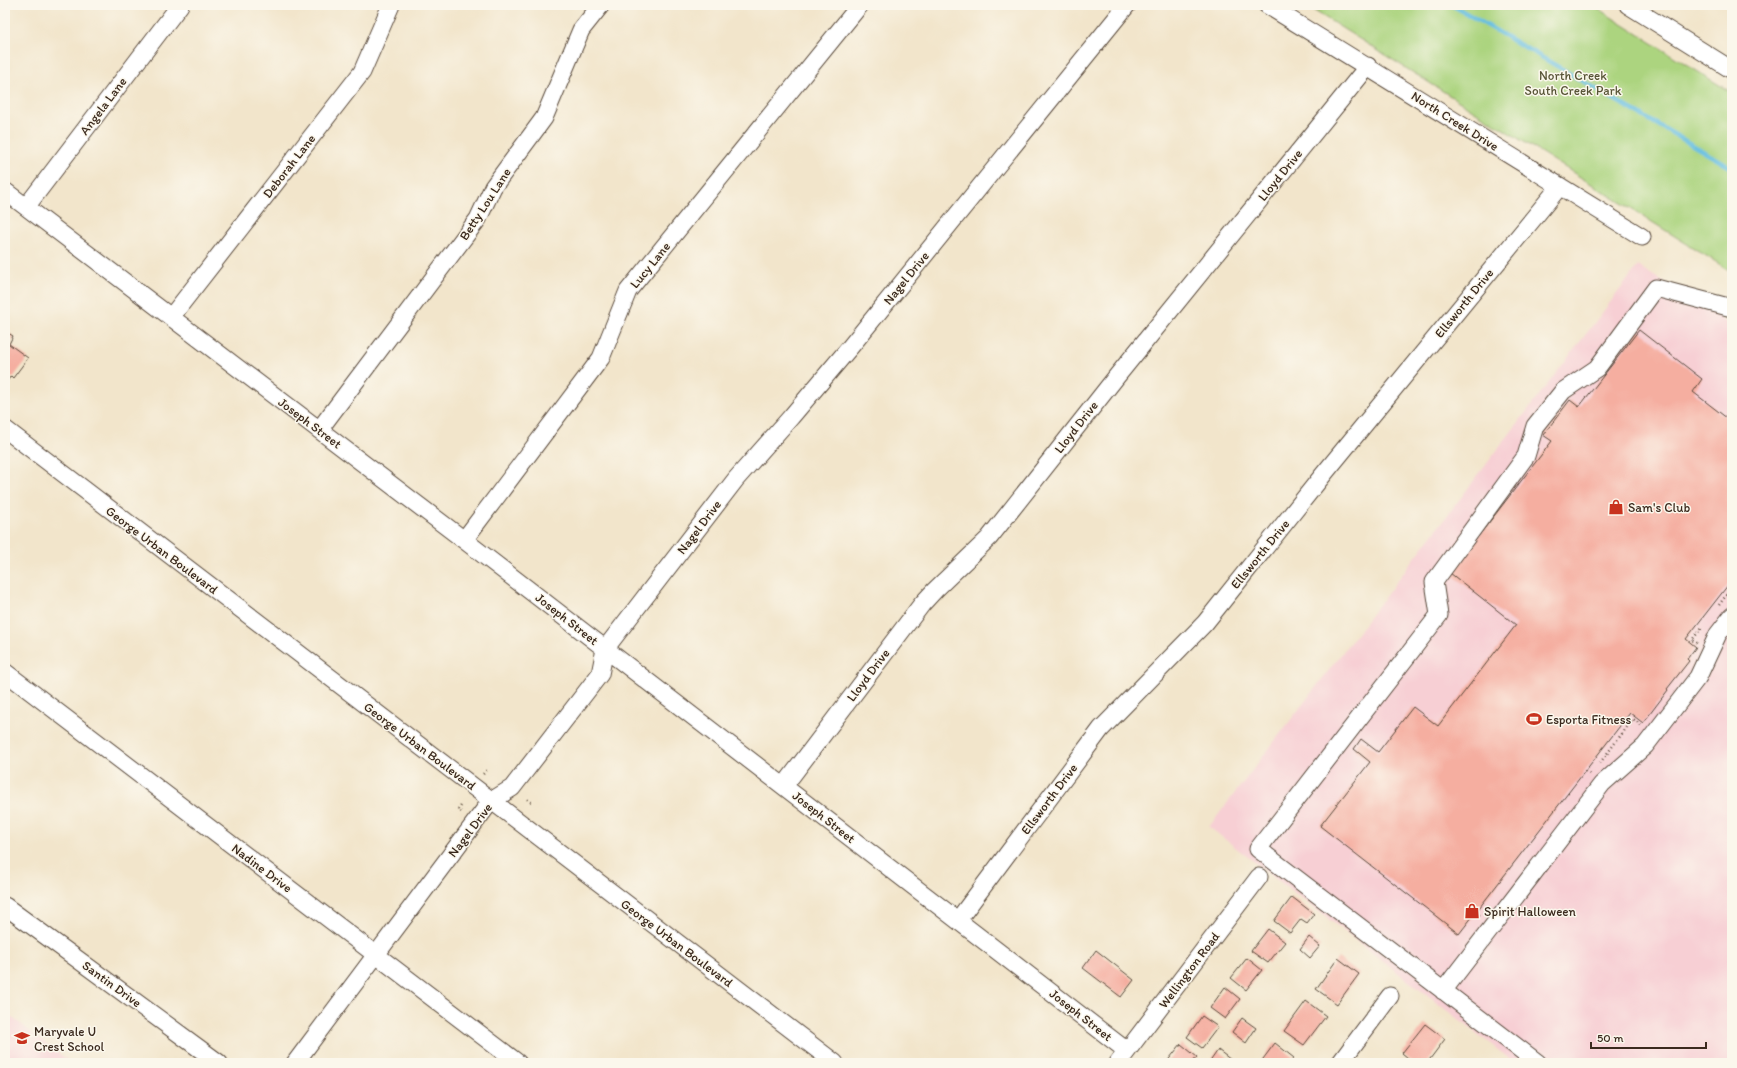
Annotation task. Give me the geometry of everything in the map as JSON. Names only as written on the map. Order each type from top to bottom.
[{"type":"street","name":"Angela Lane","points":[[26,207],[180,5]]},
{"type":"street","name":"Deborah Lane","points":[[171,318],[362,72],[391,5]]},
{"type":"street","name":"Betty Lou Lane","points":[[319,430],[478,219],[493,187],[544,118],[581,30],[601,5]]},
{"type":"street","name":"Lucy Lane","points":[[464,540],[602,358],[628,291],[860,5]]},
{"type":"street","name":"Nagel Drive","points":[[295,1063],[491,801],[512,788],[596,680],[600,674],[606,649],[736,479],[851,346],[1127,5]]},
{"type":"street","name":"North Creek Drive","points":[[1267,5],[1368,66],[1642,237]]},
{"type":"street","points":[[1638,8],[1732,70]]},
{"type":"street","name":"Lloyd Drive","points":[[784,786],[922,604],[989,538],[1117,376],[1368,66]]},
{"type":"street","name":"Ellsworth Drive","points":[[958,920],[1101,729],[1205,623],[1323,475],[1560,186]]},
{"type":"street","name":"Joseph Street","points":[[5,191],[464,540],[958,920],[1123,1057]]},
{"type":"street","points":[[1538,1063],[1258,849],[1439,615],[1434,582],[1526,456],[1535,426],[1563,391],[1597,368],[1656,288],[1732,308]]},
{"type":"street","name":"George Urban Boulevard","points":[[5,429],[835,1063]]},
{"type":"street","points":[[1443,991],[1602,784],[1646,746],[1698,676],[1718,634],[1732,616]]},
{"type":"street","name":"Nadine Drive","points":[[5,672],[518,1063]]},
{"type":"street","name":"Wellington Road","points":[[1123,1057],[1259,877]]},
{"type":"street","name":"Santin Drive","points":[[5,906],[219,1063]]},
{"type":"street","points":[[1340,1063],[1390,996]]},
{"type":"path","points":[[1716,608],[1731,589]]},
{"type":"path","points":[[1701,647],[1692,640],[1707,621]]},
{"type":"path","points":[[1586,781],[1633,719],[1644,727]]},
{"type":"path","points":[[483,774],[487,770]]},
{"type":"path","points":[[527,799],[531,802]]},
{"type":"path","points":[[461,806],[458,810],[461,812]]},
{"type":"shaded area","points":[[1638,266],[1732,325],[1732,1063],[1515,1063],[1209,827]]},
{"type":"shaded area","name":"Maryvale U Crest School","points":[[5,1012],[71,1063],[5,1063]]},
{"type":"green space","name":"North Creek South Creek Park","points":[[1305,5],[1592,5],[1732,93],[1732,272]]},
{"type":"building","points":[[1639,330],[1702,379],[1693,392],[1732,422],[1732,580],[1686,639],[1696,647],[1687,659],[1689,661],[1643,723],[1630,713],[1459,934],[1320,826],[1370,762],[1354,749],[1361,739],[1378,752],[1413,707],[1438,726],[1516,625],[1450,573],[1552,441],[1543,435],[1570,400],[1579,407]]},
{"type":"building","points":[[5,331],[13,336],[9,344],[28,358],[13,378],[11,376],[7,381],[5,380]]},
{"type":"building","points":[[1292,897],[1314,914],[1307,923],[1301,919],[1290,933],[1274,921]]},
{"type":"building","points":[[1268,929],[1285,942],[1268,963],[1251,951]]},
{"type":"building","points":[[1309,937],[1320,946],[1310,958],[1300,949]]},
{"type":"building","points":[[1096,950],[1134,980],[1121,997],[1083,968]]},
{"type":"building","points":[[1247,958],[1262,970],[1246,990],[1231,978]]},
{"type":"building","points":[[1338,958],[1359,974],[1337,1004],[1316,989]]},
{"type":"building","points":[[1225,987],[1240,999],[1225,1019],[1210,1008]]},
{"type":"building","points":[[1306,1001],[1326,1016],[1304,1045],[1284,1031]]},
{"type":"building","points":[[1202,1016],[1218,1027],[1202,1048],[1187,1037]]},
{"type":"building","points":[[1242,1018],[1256,1028],[1246,1043],[1232,1032]]},
{"type":"building","points":[[1425,1024],[1445,1039],[1427,1063],[1414,1063],[1402,1053]]},
{"type":"building","points":[[1275,1043],[1294,1058],[1290,1063],[1260,1063]]},
{"type":"building","points":[[1181,1044],[1197,1057],[1192,1063],[1166,1063]]},
{"type":"building","points":[[1218,1050],[1231,1060],[1229,1063],[1209,1063]]},
{"type":"waterway","points":[[1452,5],[1732,168]]},
{"type":"place","name":"Sam's Club","points":[[1616,507]]},
{"type":"place","name":"Esporta Fitness","points":[[1534,719]]},
{"type":"place","name":"Spirit Halloween","points":[[1472,911]]},
{"type":"place","name":"Maryvale U Crest School","points":[[22,1038]]}]
